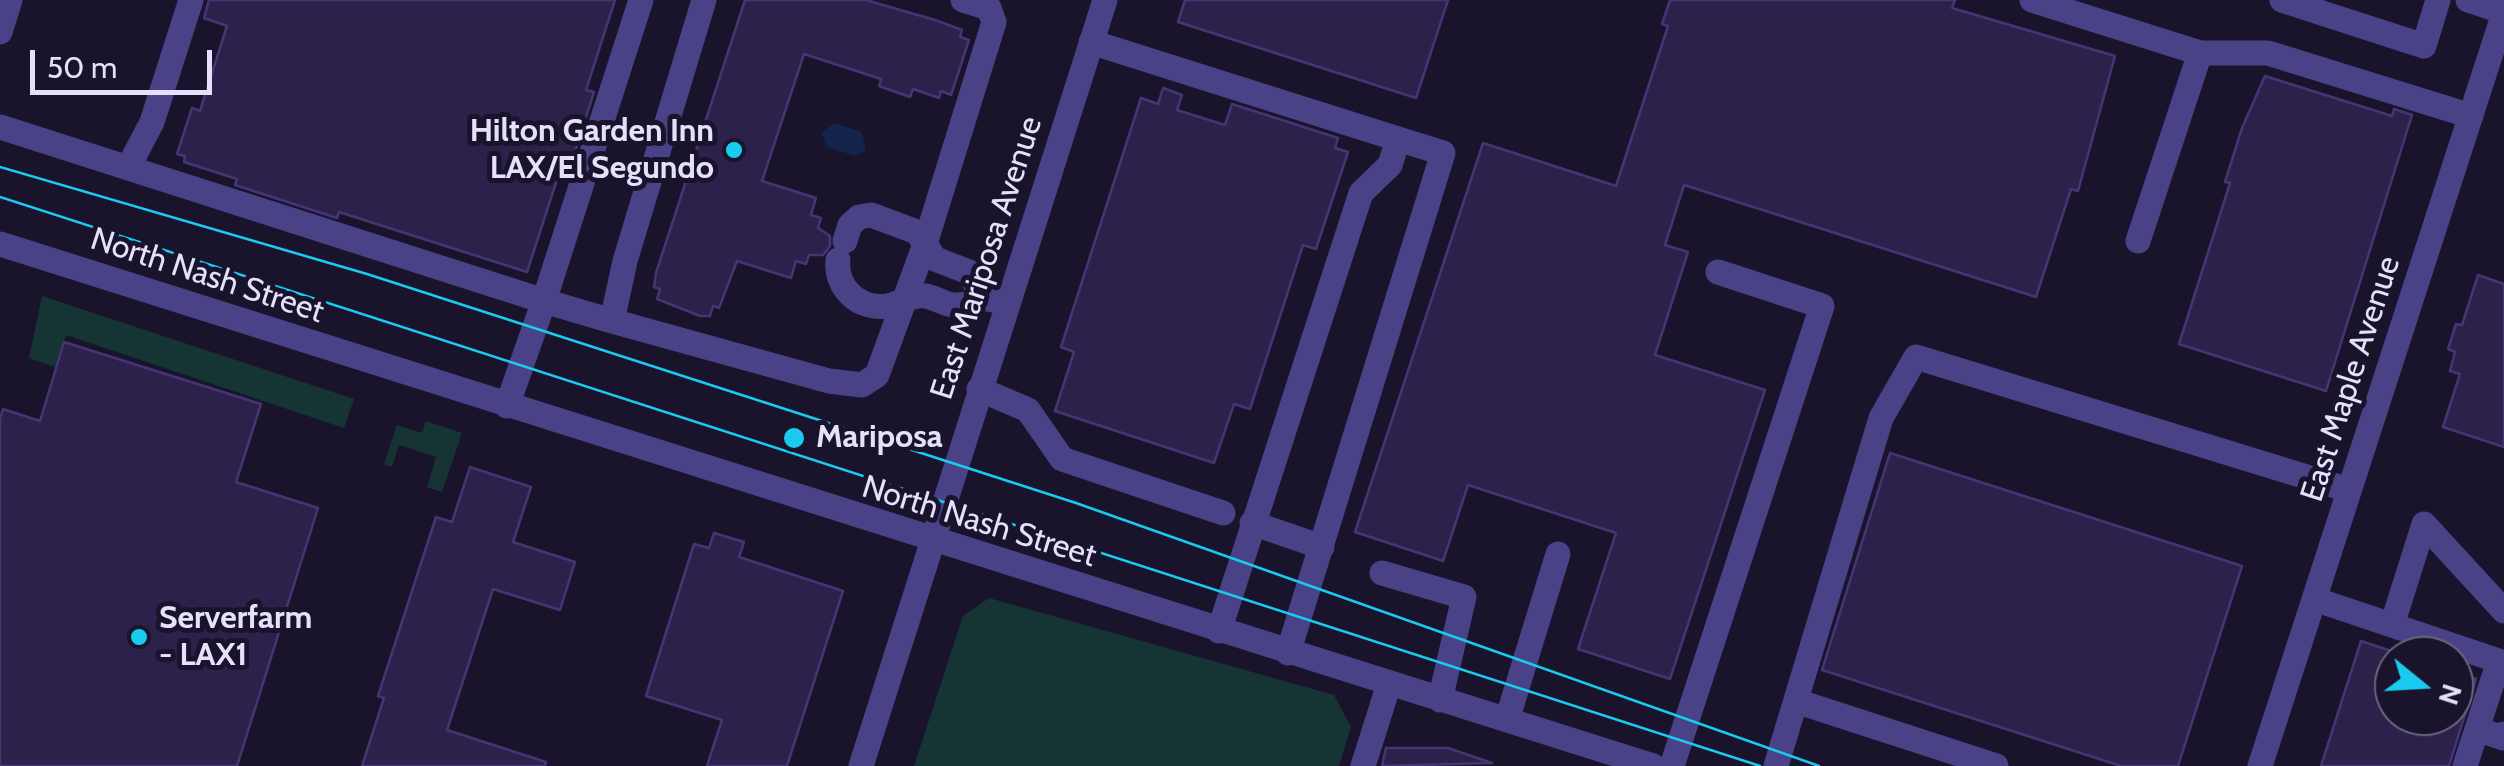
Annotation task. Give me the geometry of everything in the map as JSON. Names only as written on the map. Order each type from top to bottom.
[{"type":"street","points":[[0,32],[10,0]]},
{"type":"street","points":[[129,166],[152,122],[190,0]]},
{"type":"street","points":[[507,406],[641,0]]},
{"type":"street","points":[[612,321],[625,262],[704,0]]},
{"type":"street","points":[[0,127],[544,301],[829,381],[862,384],[877,375],[904,302],[994,22],[989,8],[963,0]]},
{"type":"street","name":"East Mariposa Avenue","points":[[861,766],[1105,0]]},
{"type":"street","points":[[2032,0],[2200,54],[2268,53],[2471,116]]},
{"type":"street","points":[[2282,0],[2424,46],[2438,0]]},
{"type":"street","points":[[2468,0],[2503,18]]},
{"type":"street","name":"East Maple Avenue","points":[[2260,766],[2503,18]]},
{"type":"street","points":[[1092,42],[1443,153],[1288,652]]},
{"type":"street","points":[[2138,241],[2200,54]]},
{"type":"street","points":[[1218,631],[1277,440],[1361,192],[1390,166],[1398,139]]},
{"type":"street","points":[[981,296],[969,272],[935,259],[917,232],[871,214],[850,225],[837,274],[843,288],[855,299],[882,307],[924,296],[956,305],[981,296],[1007,304]]},
{"type":"street","name":"North Nash Street","points":[[0,244],[930,541],[1654,766]]},
{"type":"street","points":[[1672,766],[1822,306],[1718,272]]},
{"type":"street","points":[[1776,766],[1881,418],[1916,358],[2349,490]]},
{"type":"street","points":[[980,389],[1028,410],[1062,459],[1223,513]]},
{"type":"street","points":[[1252,523],[1322,547]]},
{"type":"street","points":[[2392,625],[2424,524],[2504,610]]},
{"type":"street","points":[[1506,720],[1558,554]]},
{"type":"street","points":[[1382,573],[1464,597],[1440,700]]},
{"type":"street","points":[[2314,598],[2392,625],[2502,654],[2465,766]]},
{"type":"street","points":[[1363,766],[1390,684]]},
{"type":"street","points":[[1796,701],[1996,766]]},
{"type":"street","points":[[2477,729],[2503,738],[2504,734]]},
{"type":"green space","points":[[42,296],[354,399],[344,428],[66,335],[55,367],[29,358]]},
{"type":"green space","points":[[426,421],[462,433],[442,492],[427,487],[436,457],[399,445],[392,467],[384,464],[397,425],[422,433]]},
{"type":"green space","points":[[989,598],[1334,695],[1351,727],[1339,766],[914,766],[963,616]]},
{"type":"water","points":[[834,123],[862,132],[866,150],[855,156],[827,147],[821,133]]},
{"type":"building","points":[[209,0],[615,0],[586,90],[594,92],[572,161],[564,158],[527,272],[339,212],[337,218],[235,185],[237,179],[184,162],[185,156],[177,154],[192,108],[200,111],[227,26],[204,18]]},
{"type":"building","name":"Hilton Garden Inn LAX/El Segundo","points":[[745,0],[866,0],[962,30],[960,37],[969,40],[951,95],[941,91],[939,98],[913,89],[910,97],[879,86],[881,79],[804,54],[762,181],[816,198],[811,215],[821,218],[818,228],[830,236],[830,246],[823,255],[809,255],[806,264],[796,261],[791,278],[737,261],[719,308],[713,306],[710,316],[700,316],[657,299],[660,289],[654,287]]},
{"type":"building","points":[[1185,0],[1448,0],[1416,98],[1178,22]]},
{"type":"building","points":[[1670,0],[1955,0],[1952,8],[2115,56],[2078,191],[2071,189],[2036,297],[1684,185],[1665,245],[1688,252],[1655,355],[1765,390],[1670,679],[1578,649],[1616,533],[1468,485],[1443,561],[1355,532],[1483,143],[1616,186],[1668,26],[1662,24]]},
{"type":"building","points":[[2265,76],[2392,116],[2394,109],[2412,115],[2326,391],[2179,344],[2230,183],[2225,182],[2242,128]]},
{"type":"building","points":[[1163,88],[1182,95],[1177,110],[1225,125],[1232,104],[1338,138],[1335,148],[1348,152],[1316,249],[1303,245],[1250,409],[1234,404],[1214,463],[1055,411],[1074,352],[1061,347],[1141,98],[1158,104]]},
{"type":"building","points":[[2478,275],[2504,284],[2504,447],[2443,427],[2460,374],[2450,371],[2455,352],[2448,349],[2456,324],[2462,325]]},
{"type":"building","name":"Serverfarm - LAX1","points":[[64,342],[261,404],[236,482],[318,508],[237,766],[0,766],[0,419],[3,409],[40,421]]},
{"type":"building","points":[[1890,453],[2242,566],[2178,766],[2121,766],[1822,670]]},
{"type":"building","points":[[470,467],[531,487],[513,542],[575,562],[560,610],[493,589],[447,730],[546,762],[545,766],[362,766],[384,698],[378,696],[436,517],[452,522]]},
{"type":"building","points":[[714,533],[744,542],[739,557],[843,591],[787,766],[707,766],[722,720],[646,696],[694,544],[709,548]]},
{"type":"building","points":[[2361,641],[2374,645],[2374,736],[2458,736],[2449,766],[2321,766]]},
{"type":"building","points":[[1386,748],[1448,748],[1492,763],[1382,766]]},
{"type":"tram line","points":[[0,167],[367,274],[1076,503],[1819,766]]},
{"type":"tram line","points":[[0,197],[1760,766]]},
{"type":"place","name":"Hilton Garden Inn LAX/El Segundo","points":[[734,150]]},
{"type":"place","name":"Mariposa","points":[[794,438]]},
{"type":"place","name":"Serverfarm - LAX1","points":[[139,637]]}]
